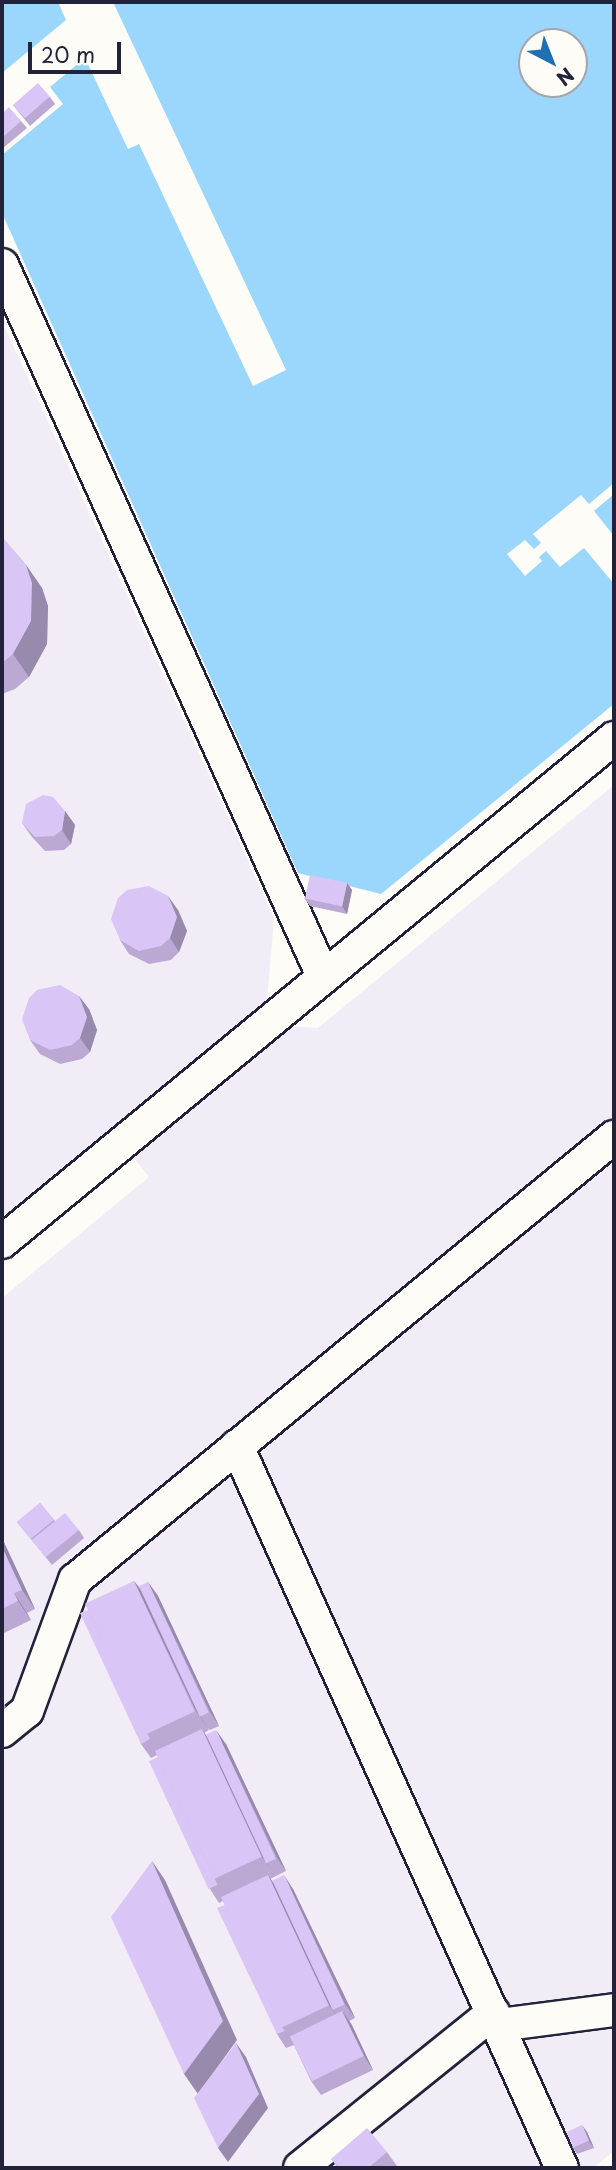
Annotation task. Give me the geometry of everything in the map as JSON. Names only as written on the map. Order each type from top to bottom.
[{"type":"street","points":[[2,265],[323,975]]},
{"type":"street","points":[[2,1242],[614,738]]},
{"type":"street","points":[[2,1731],[27,1711],[75,1580],[614,1137]]},
{"type":"street","points":[[237,1446],[562,2168]]},
{"type":"street","points":[[300,2168],[496,2019],[614,2010]]},
{"type":"shaded area","points":[[2,321],[274,918],[267,1002],[2,1217]]},
{"type":"shaded area","points":[[614,785],[614,2151],[593,2168],[2,2168],[2,1298],[149,1177],[132,1156],[287,1026],[318,1028]]},
{"type":"water","points":[[2,2],[614,2],[614,704],[381,894],[298,873],[2,213]]},
{"type":"pier","points":[[58,2],[113,2],[286,370],[253,386],[139,144],[128,149],[85,58],[50,87],[63,104],[2,155],[2,73],[66,20]]},
{"type":"pier","points":[[614,483],[614,494],[594,511],[614,536],[614,584],[584,548],[560,567],[546,551],[539,557],[542,561],[525,576],[507,554],[525,540],[534,549],[541,543],[533,534],[581,495],[589,504]]},
{"type":"building","points":[[38,83],[50,97],[25,118],[13,105]]},
{"type":"building","points":[[9,107],[21,121],[2,138],[2,114]]},
{"type":"building","points":[[2,537],[26,565],[32,583],[31,621],[13,654],[2,663]]},
{"type":"building","points":[[43,795],[53,797],[65,811],[62,830],[54,836],[35,837],[22,823],[26,804]]},
{"type":"building","points":[[310,875],[347,883],[342,906],[305,898]]},
{"type":"building","points":[[149,886],[168,896],[177,917],[170,938],[161,946],[139,951],[120,940],[111,919],[118,898],[127,890]]},
{"type":"building","points":[[60,985],[79,996],[87,1017],[80,1038],[72,1045],[50,1050],[30,1040],[22,1019],[29,998],[37,990]]},
{"type":"building","points":[[40,1503],[54,1520],[31,1539],[17,1522]]},
{"type":"building","points":[[65,1513],[79,1530],[45,1557],[32,1540]]},
{"type":"building","points":[[2,1547],[22,1590],[14,1593],[18,1601],[2,1609]]},
{"type":"building","points":[[134,1581],[195,1712],[146,1734],[85,1604]]},
{"type":"building","points":[[148,1582],[209,1713],[200,1717],[139,1586]]},
{"type":"building","points":[[88,1610],[150,1739],[141,1744],[80,1613]]},
{"type":"building","points":[[202,1729],[262,1857],[214,1879],[155,1751]]},
{"type":"building","points":[[216,1730],[276,1859],[266,1863],[206,1735]]},
{"type":"building","points":[[158,1757],[218,1885],[209,1889],[149,1761]]},
{"type":"building","points":[[152,1861],[223,2021],[184,2074],[111,1917]]},
{"type":"building","points":[[268,1875],[329,2006],[282,2027],[221,1897]]},
{"type":"building","points":[[284,1875],[344,2005],[333,2010],[272,1880]]},
{"type":"building","points":[[225,1905],[285,2031],[277,2034],[217,1908]]},
{"type":"building","points":[[342,2011],[364,2056],[312,2081],[290,2036]]},
{"type":"building","points":[[236,2043],[259,2094],[218,2148],[194,2098]]},
{"type":"building","points":[[582,2125],[589,2141],[573,2147],[566,2132]]},
{"type":"building","points":[[367,2128],[387,2152],[368,2168],[339,2168],[331,2159]]}]
